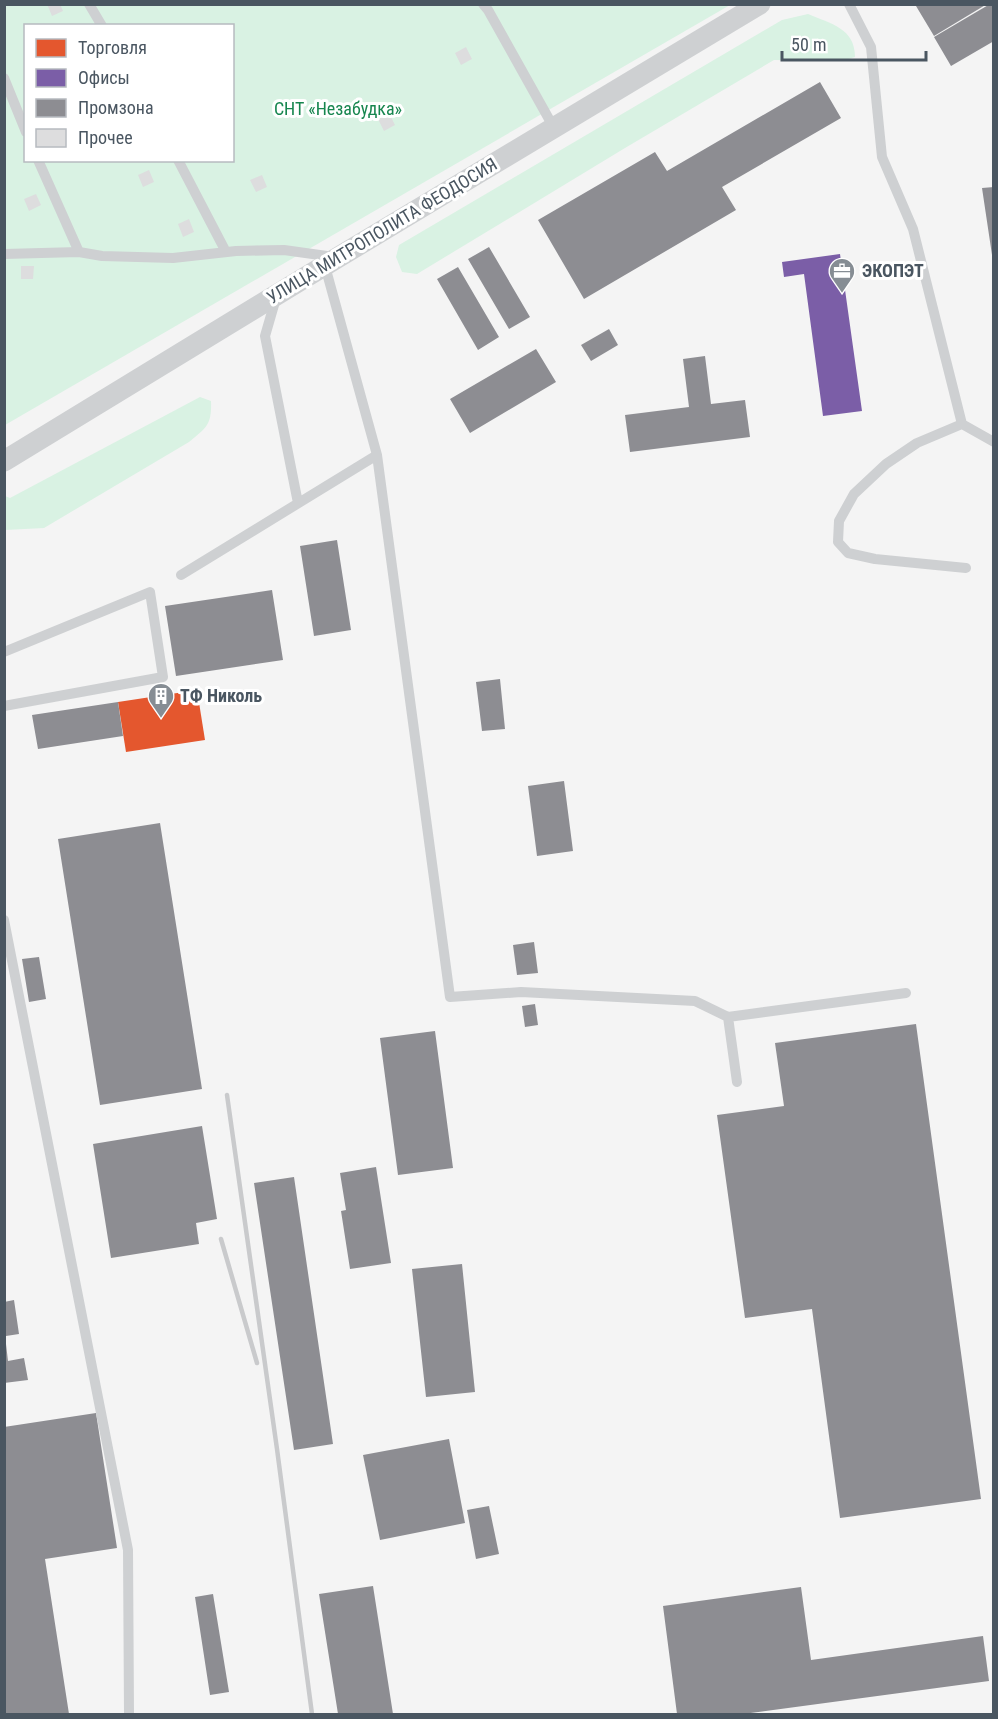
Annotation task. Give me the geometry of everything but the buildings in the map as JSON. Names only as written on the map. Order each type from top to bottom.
[{"type":"street","name":"УЛИЦА МИТРОПОЛИТА ФЕОДОСИЯ","points":[[4,461],[760,4]]},
{"type":"lane","points":[[88,4],[101,24]]},
{"type":"lane","points":[[483,4],[554,128]]},
{"type":"lane","points":[[849,4],[870,47],[882,157],[913,229],[962,424],[993,442]]},
{"type":"lane","points":[[4,78],[24,127]]},
{"type":"lane","points":[[39,162],[79,252]]},
{"type":"lane","points":[[179,162],[226,252]]},
{"type":"lane","points":[[4,254],[79,252],[102,256],[173,258],[226,252],[284,250],[331,262],[377,455],[450,997],[521,992],[695,1001],[729,1017],[906,993]]},
{"type":"lane","points":[[277,294],[265,336],[298,503]]},
{"type":"lane","points":[[962,424],[917,443],[886,464],[854,494],[839,521],[838,542],[848,553],[875,559],[966,568]]},
{"type":"lane","points":[[181,575],[377,455]]},
{"type":"lane","points":[[4,652],[150,592],[163,677],[4,705]]},
{"type":"lane","points":[[4,920],[129,1550],[129,1714]]},
{"type":"lane","points":[[729,1017],[737,1082]]},
{"type":"green space","name":"СНТ «Незабудка»","points":[[5,5],[730,5],[5,425]]},
{"type":"green space","points":[[808,14],[833,24],[846,33],[854,47],[855,57],[842,61],[774,60],[417,274],[402,272],[396,257],[399,245],[782,20]]},
{"type":"green space","points":[[200,397],[211,401],[209,421],[204,429],[189,442],[44,528],[5,530],[5,496],[10,498]]},
{"type":"railway","points":[[227,1095],[312,1714]]},
{"type":"railway","points":[[221,1239],[257,1363]]},
{"type":"place","name":"ЭКОПЭТ","points":[[842,294]]},
{"type":"place","name":"ТФ Николь","points":[[161,719]]}]
